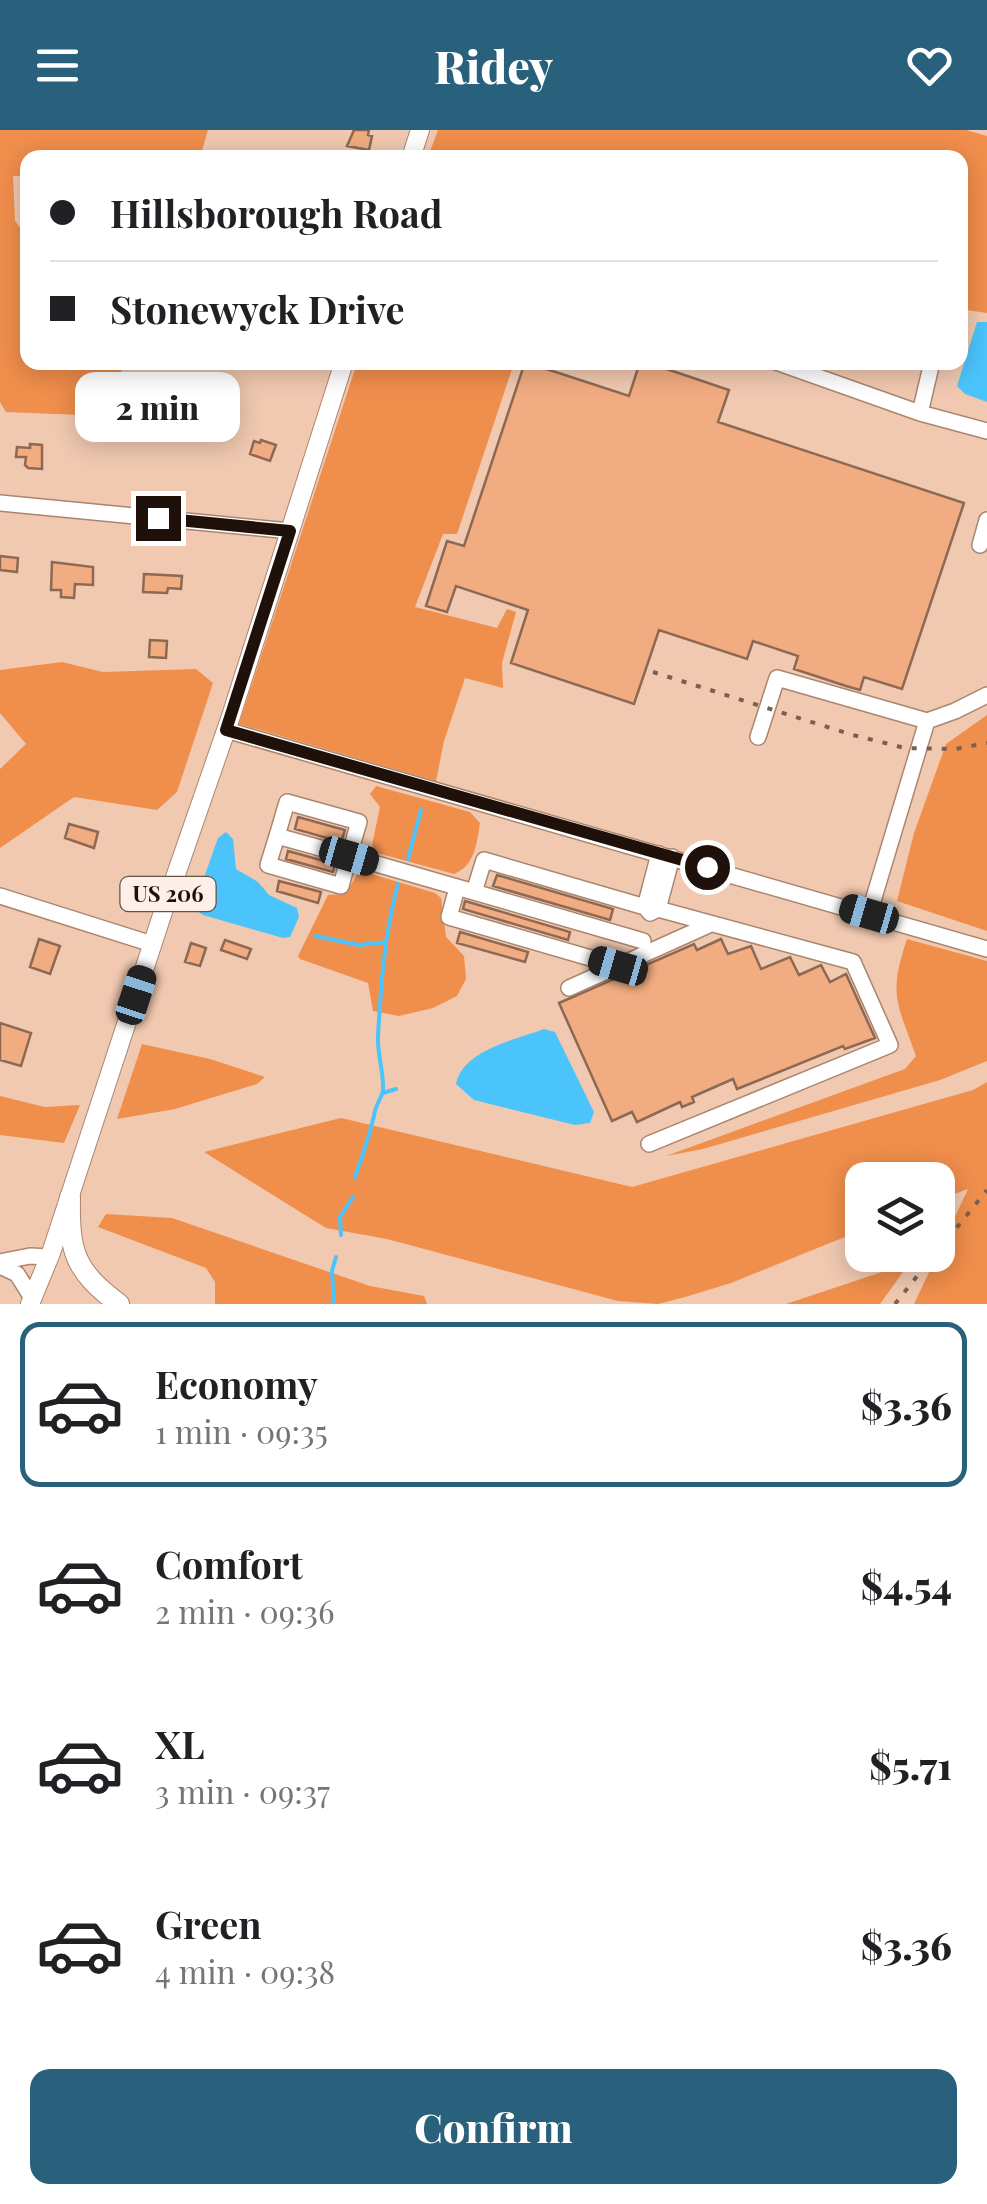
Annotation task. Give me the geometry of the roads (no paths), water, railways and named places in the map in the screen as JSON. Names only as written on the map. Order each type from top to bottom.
[{"type":"highway","points":[[70,1197],[76,1260],[84,1274],[119,1304]]},
{"type":"main road","name":"US 206","points":[[35,1302],[341,370]]},
{"type":"street","points":[[799,370],[920,413],[987,431]]},
{"type":"street","points":[[920,413],[930,370]]},
{"type":"street","points":[[0,502],[290,531]]},
{"type":"street","points":[[980,545],[987,520]]},
{"type":"street","points":[[758,737],[777,678],[926,721],[987,695]]},
{"type":"street","points":[[869,914],[926,721]]},
{"type":"street","points":[[226,730],[987,949]]},
{"type":"street","points":[[286,802],[359,822],[349,856],[341,886],[268,865],[286,802]]},
{"type":"street","points":[[277,836],[474,892],[641,949]]},
{"type":"street","points":[[641,949],[666,855]]},
{"type":"street","points":[[474,892],[484,860],[651,910],[852,962],[890,1045],[648,1144]]},
{"type":"street","points":[[457,888],[449,917],[618,966]]},
{"type":"street","points":[[0,896],[152,944]]},
{"type":"street","points":[[569,988],[618,966],[641,949],[711,924]]},
{"type":"street","points":[[0,1264],[51,1255]]},
{"type":"street","points":[[0,1264],[17,1274],[35,1302]]},
{"type":"water","points":[[977,322],[987,322],[987,402],[965,394],[957,386],[962,370],[968,370],[968,351]]},
{"type":"water","points":[[226,832],[233,839],[236,869],[258,882],[269,895],[297,908],[299,917],[290,937],[197,911],[196,900],[218,838]]},
{"type":"water","points":[[544,1029],[555,1032],[594,1112],[590,1123],[575,1125],[474,1100],[456,1084],[461,1072],[479,1055]]},
{"type":"waterway","points":[[408,859],[421,810]]},
{"type":"waterway","points":[[355,1177],[383,1090],[378,1043],[380,998],[398,884]]},
{"type":"waterway","points":[[315,936],[359,945],[386,942]]},
{"type":"waterway","points":[[383,1093],[396,1089]]},
{"type":"waterway","points":[[341,1235],[340,1217],[353,1197]]},
{"type":"waterway","points":[[334,1304],[332,1271],[336,1257]]},
{"type":"railway","points":[[653,672],[905,748],[955,749],[987,743]]},
{"type":"railway","points":[[955,1230],[987,1190]]},
{"type":"railway","points":[[895,1304],[920,1272]]}]
